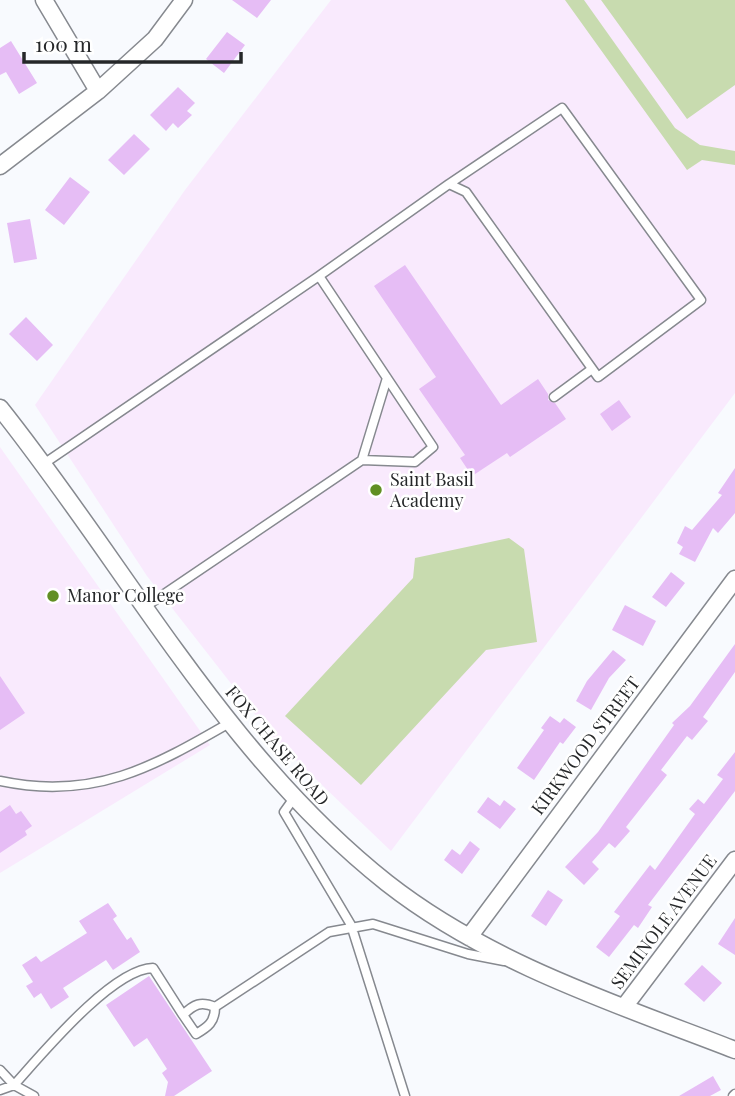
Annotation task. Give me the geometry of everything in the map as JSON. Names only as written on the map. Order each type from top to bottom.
[{"type":"street","points":[[44,0],[98,90]]},
{"type":"street","points":[[0,166],[98,90],[155,39],[184,0]]},
{"type":"street","name":"FOX CHASE ROAD","points":[[0,408],[231,722],[294,798],[388,884],[469,937],[524,965],[735,1050]]},
{"type":"street","name":"KIRKWOOD STREET","points":[[469,937],[735,579]]},
{"type":"street","name":"SEMINOLE AVENUE","points":[[624,1007],[735,860]]},
{"type":"lane","points":[[42,465],[449,184],[562,108],[701,300],[598,377],[466,192],[449,184]]},
{"type":"lane","points":[[145,607],[362,460],[415,462],[433,447],[319,276]]},
{"type":"lane","points":[[554,397],[592,369]]},
{"type":"lane","points":[[362,460],[387,378]]},
{"type":"lane","points":[[0,781],[66,788],[126,777],[178,753],[231,722]]},
{"type":"lane","points":[[294,798],[284,812],[351,925],[405,1096]]},
{"type":"lane","points":[[215,1007],[329,932],[351,925],[373,924],[468,954],[524,965]]},
{"type":"lane","points":[[0,1090],[14,1085],[78,1015],[142,968],[153,968],[195,1034],[209,1027],[215,1017],[215,1007]]},
{"type":"lane","points":[[183,1015],[194,1004],[206,1003],[215,1007]]},
{"type":"lane","points":[[0,1070],[14,1085],[34,1096]]},
{"type":"shaded area","name":"Saint Basil Academy","points":[[331,0],[735,0],[735,393],[391,851],[276,741],[147,576],[35,405],[185,190]]},
{"type":"shaded area","name":"Manor College","points":[[0,447],[210,745],[0,873]]},
{"type":"green space","points":[[565,0],[584,0],[675,128],[700,145],[735,151],[735,165],[702,160],[687,170]]},
{"type":"green space","points":[[601,0],[735,0],[735,85],[687,119]]},
{"type":"green space","points":[[509,538],[524,549],[537,642],[486,650],[361,785],[285,716],[413,578],[415,558]]},
{"type":"building","points":[[232,0],[271,0],[257,18]]},
{"type":"building","points":[[227,32],[245,45],[224,73],[206,59]]},
{"type":"building","points":[[11,41],[37,83],[19,94],[6,72],[0,75],[0,48]]},
{"type":"building","points":[[178,87],[195,103],[187,111],[192,115],[178,128],[173,123],[166,131],[150,115]]},
{"type":"building","points":[[134,134],[150,149],[124,175],[108,160]]},
{"type":"building","points":[[70,177],[90,192],[64,225],[45,210]]},
{"type":"building","points":[[30,219],[37,259],[14,263],[7,223]]},
{"type":"building","points":[[405,265],[501,405],[538,379],[548,394],[548,400],[555,403],[566,419],[510,457],[507,453],[472,476],[460,458],[465,455],[419,389],[436,377],[374,286]]},
{"type":"building","points":[[26,317],[53,345],[37,361],[9,334]]},
{"type":"building","points":[[619,400],[631,417],[612,431],[600,414]]},
{"type":"building","points":[[735,468],[735,513],[718,533],[713,528],[695,562],[679,554],[683,547],[677,543],[685,526],[692,530],[722,495],[718,493]]},
{"type":"building","points":[[671,572],[685,583],[666,607],[652,597]]},
{"type":"building","points":[[625,605],[656,621],[643,646],[612,630]]},
{"type":"building","points":[[735,644],[735,672],[703,717],[708,721],[692,740],[687,736],[661,770],[667,775],[626,827],[630,831],[615,848],[609,843],[592,862],[599,869],[584,885],[565,867],[598,832],[674,725],[672,723],[690,706]]},
{"type":"building","points":[[613,650],[626,660],[609,678],[591,710],[576,701],[587,681]]},
{"type":"building","points":[[0,676],[25,713],[0,730]]},
{"type":"building","points":[[550,716],[560,723],[564,718],[576,727],[563,744],[560,742],[534,780],[517,768],[544,730],[541,728]]},
{"type":"building","points":[[735,752],[735,791],[648,905],[652,907],[638,928],[634,925],[609,957],[596,947],[620,916],[614,912],[650,865],[655,870],[695,814],[689,809],[698,799],[704,804],[723,779],[717,775]]},
{"type":"building","points":[[488,797],[500,806],[504,800],[516,809],[500,829],[477,812]]},
{"type":"building","points":[[10,805],[16,814],[21,811],[32,826],[25,831],[27,835],[0,853],[0,812]]},
{"type":"building","points":[[470,841],[480,849],[462,874],[444,860],[452,849],[460,855]]},
{"type":"building","points":[[548,890],[563,900],[546,926],[531,916]]},
{"type":"building","points":[[108,903],[117,916],[113,919],[127,940],[131,937],[140,952],[113,970],[106,960],[63,988],[69,997],[51,1009],[41,993],[34,998],[26,986],[33,982],[22,965],[36,956],[41,962],[87,933],[79,921]]},
{"type":"building","points":[[735,918],[735,955],[718,944]]},
{"type":"building","points":[[702,965],[722,983],[704,1002],[684,984]]},
{"type":"building","points":[[149,976],[212,1071],[174,1096],[165,1096],[168,1082],[162,1073],[167,1069],[147,1038],[134,1047],[106,1005]]},
{"type":"building","points":[[713,1076],[721,1090],[710,1096],[679,1096]]},
{"type":"place","name":"Saint Basil Academy","points":[[376,490]]},
{"type":"place","name":"Manor College","points":[[53,596]]}]
